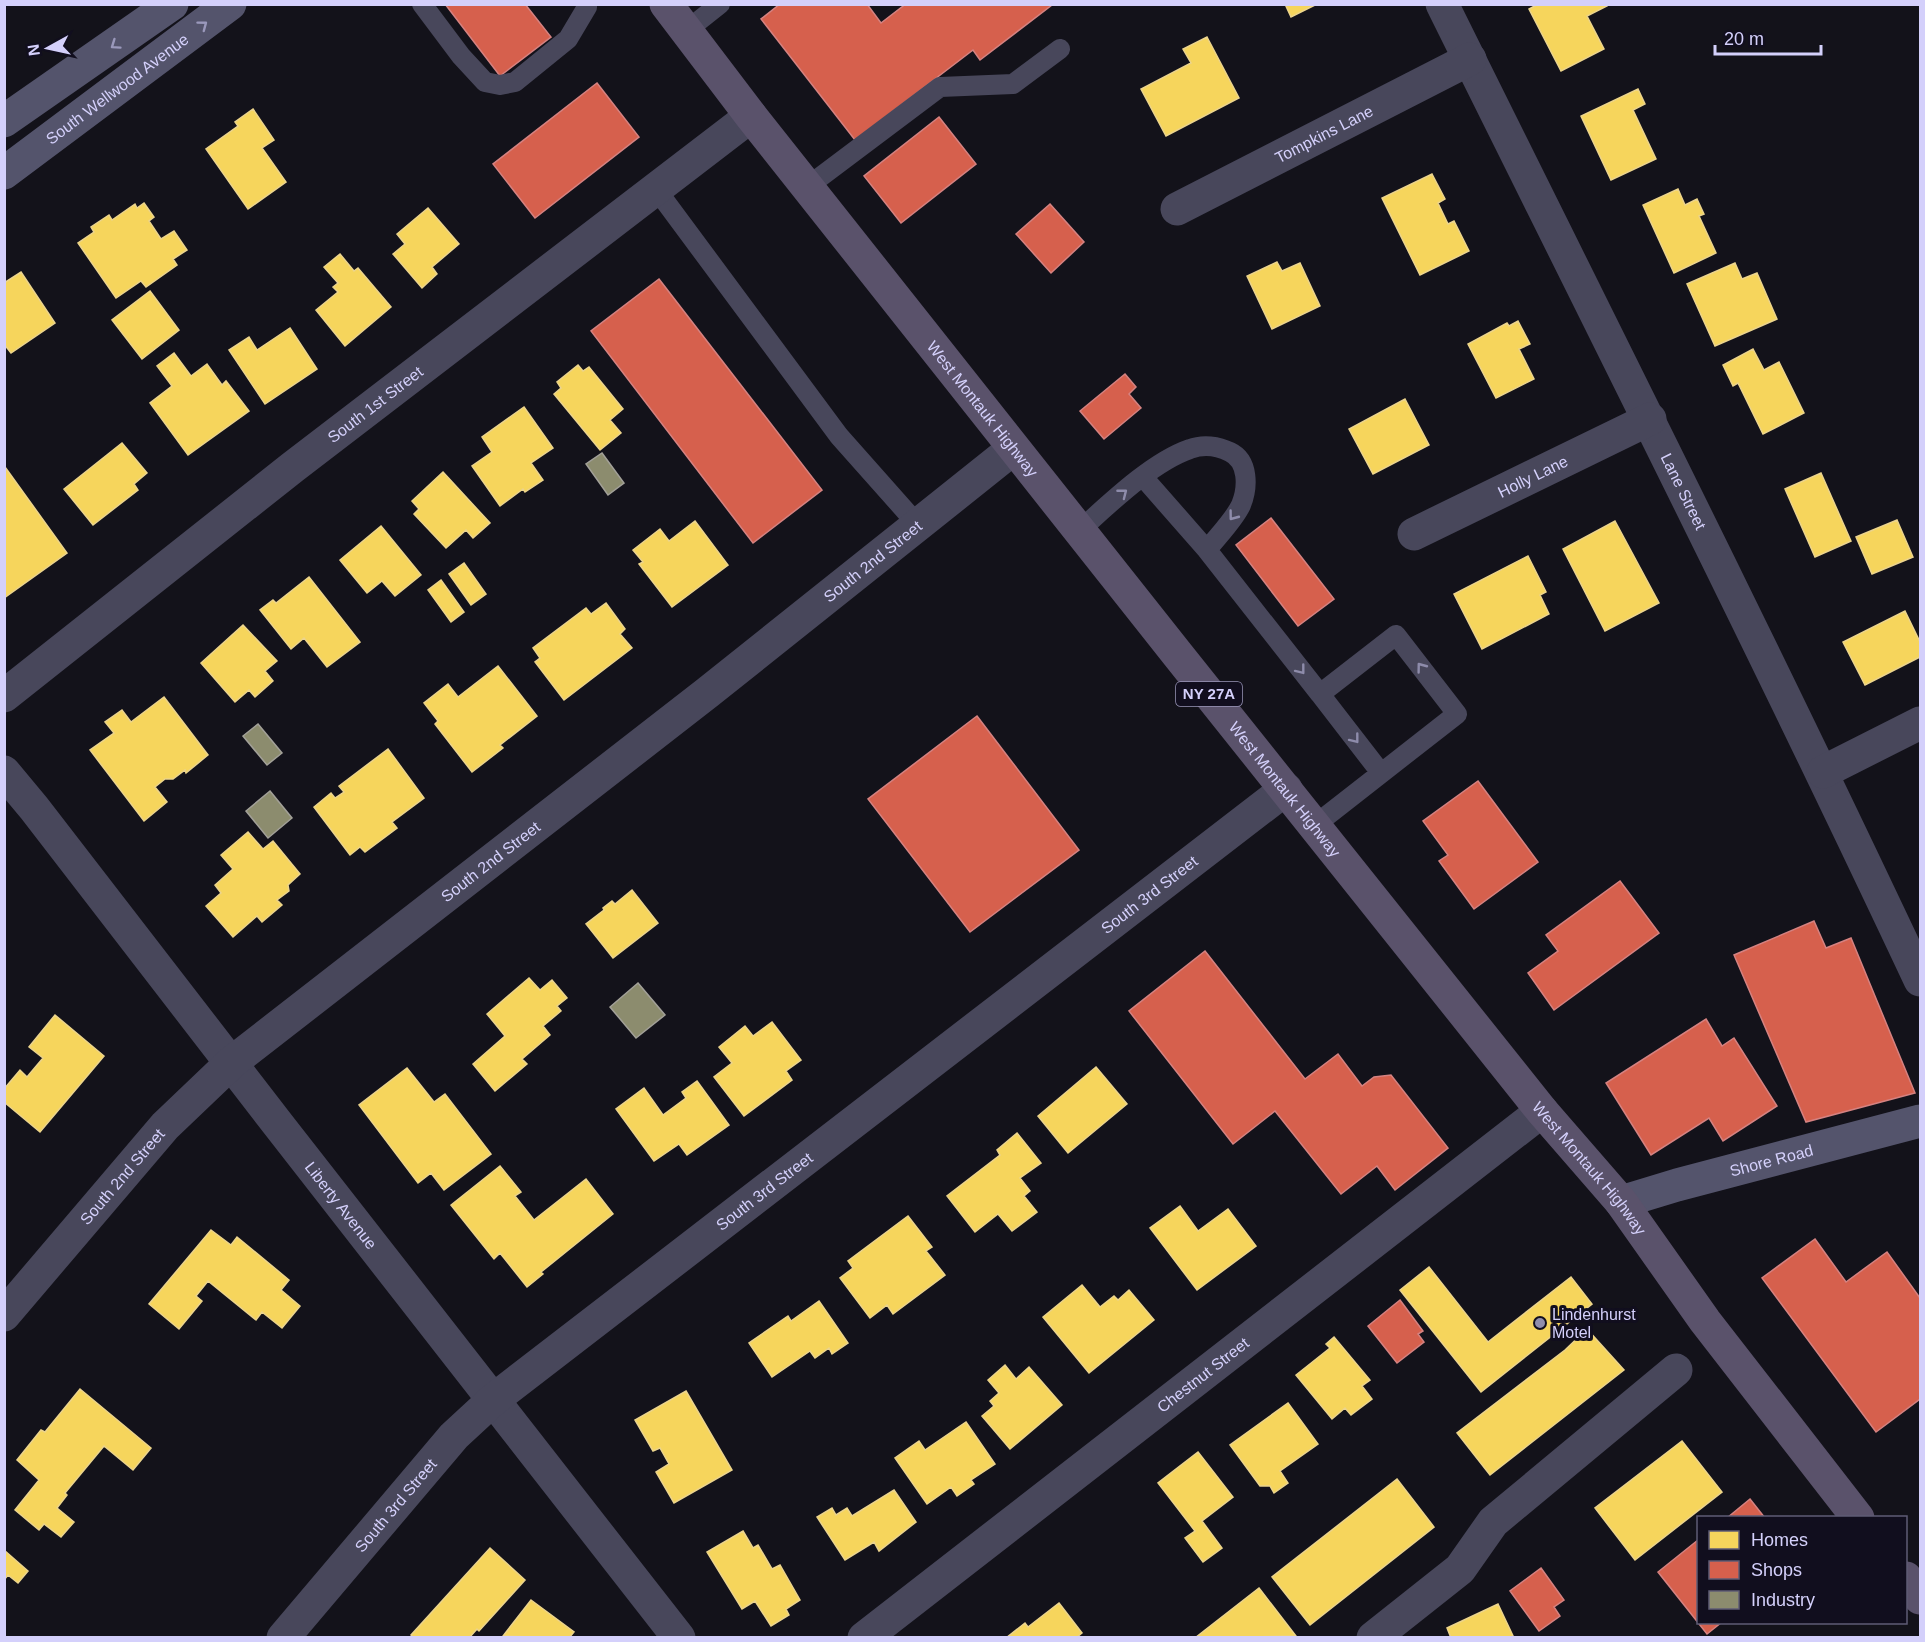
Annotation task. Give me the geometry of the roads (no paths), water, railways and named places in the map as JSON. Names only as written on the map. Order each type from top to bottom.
[{"type":"main road","name":"South Wellwood Avenue","points":[[4,173],[230,4]]},
{"type":"main road","name":"West Montauk Highway","points":[[666,4],[751,116],[1013,449],[1542,1111],[1621,1202],[1705,1321],[1856,1516]]},
{"type":"main road","points":[[4,121],[164,7]]},
{"type":"main road","name":"Shore Road","points":[[1621,1202],[1920,1121]]},
{"type":"main road","points":[[1907,1581],[1920,1598]]},
{"type":"street","name":"Lane Street","points":[[1442,4],[1650,419],[1823,772],[1920,980]]},
{"type":"street","name":"Tompkins Lane","points":[[1177,209],[1470,59]]},
{"type":"street","name":"South 1st Street","points":[[4,696],[293,467],[751,116]]},
{"type":"street","name":"Holly Lane","points":[[1414,534],[1650,419]]},
{"type":"street","name":"South 2nd Street","points":[[4,1315],[165,1126],[231,1063],[707,693],[1013,449]]},
{"type":"street","points":[[1823,772],[1920,723]]},
{"type":"street","name":"Liberty Avenue","points":[[4,772],[42,817],[679,1638]]},
{"type":"street","name":"South 3rd Street","points":[[283,1638],[454,1436],[493,1400],[1286,789]]},
{"type":"street","name":"Chestnut Street","points":[[864,1638],[1542,1111]]},
{"type":"street","points":[[1373,1638],[1460,1569],[1493,1522],[1676,1370]]},
{"type":"lane","points":[[422,4],[461,56],[485,82],[500,85],[515,82],[568,39],[587,5]]},
{"type":"lane","points":[[686,31],[720,4]]},
{"type":"lane","points":[[147,67],[165,35],[164,7]]},
{"type":"lane","points":[[807,187],[940,87],[1013,84],[1060,49]]},
{"type":"lane","points":[[656,189],[839,436],[918,525]]},
{"type":"lane","points":[[1079,531],[1164,461],[1191,448],[1209,446],[1229,451],[1238,457],[1245,468],[1246,486],[1240,506],[1207,550]]},
{"type":"lane","points":[[1143,477],[1207,550],[1381,773]]},
{"type":"lane","points":[[1315,825],[1457,714],[1396,635],[1320,694]]},
{"type":"place","name":"Lindenhurst Motel","points":[[1540,1323]]}]
